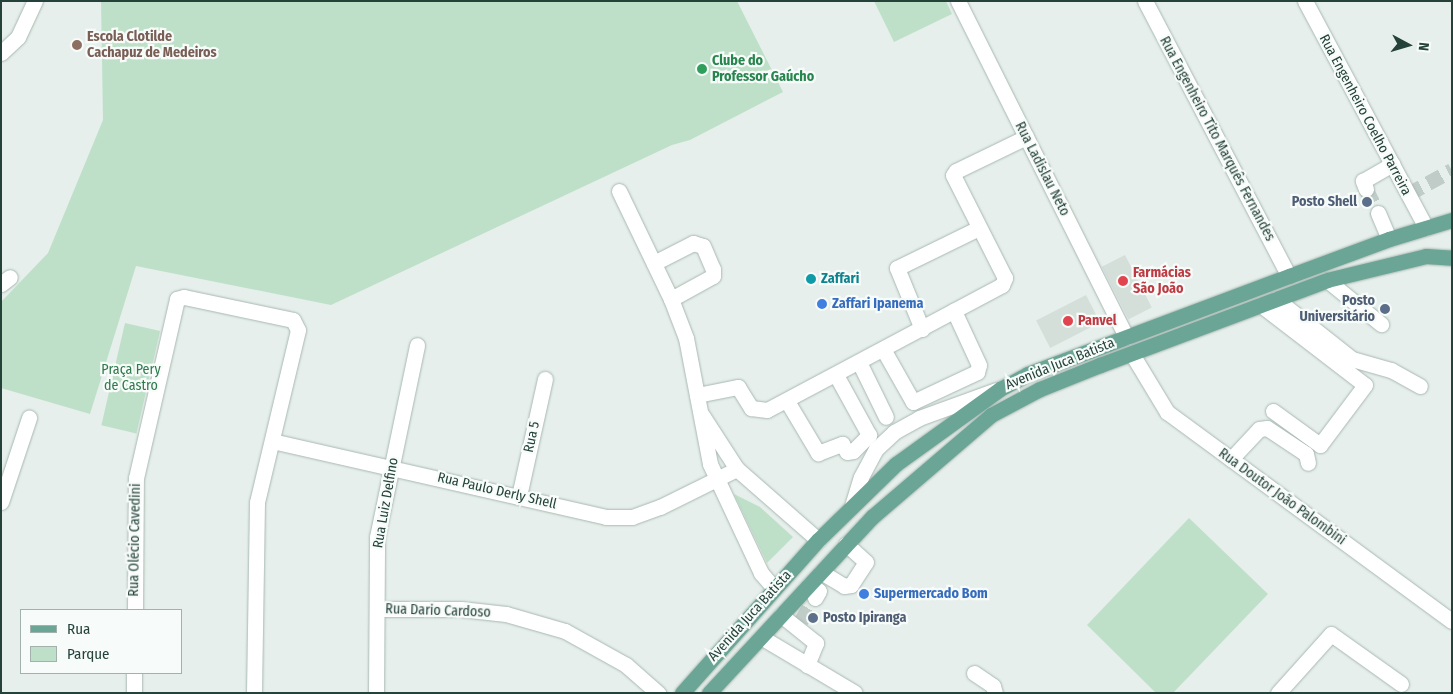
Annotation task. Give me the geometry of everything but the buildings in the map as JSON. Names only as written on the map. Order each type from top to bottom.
[{"type":"main road","name":"Avenida Juca Batista","points":[[682,693],[774,588],[852,506],[896,464],[938,431],[1000,389],[1028,374],[1289,276],[1389,239],[1452,220]]},
{"type":"main road","name":"Avenida Juca Batista","points":[[709,693],[781,615],[812,591],[821,572],[872,517],[991,415],[1040,389],[1327,280],[1426,256],[1452,258]]},
{"type":"street","points":[[1,53],[18,37],[35,1]]},
{"type":"street","name":"Rua Ladislau Neto","points":[[958,1],[1126,337]]},
{"type":"street","name":"Rua Engenheiro Tito Marquês Fernandes","points":[[1146,1],[1289,276]]},
{"type":"street","name":"Rua Engenheiro Coelho Parreira","points":[[1305,1],[1426,228]]},
{"type":"street","points":[[697,395],[738,387],[751,408],[758,411],[788,401],[954,312],[1005,281],[954,173],[1026,137]]},
{"type":"street","points":[[1366,189],[1363,181],[1392,164]]},
{"type":"street","points":[[619,191],[671,299],[686,338],[703,435],[717,479],[761,573],[774,588]]},
{"type":"street","points":[[1378,213],[1389,239]]},
{"type":"street","points":[[922,328],[896,270],[979,228]]},
{"type":"street","points":[[654,262],[694,243],[703,246],[713,269],[712,276],[671,299]]},
{"type":"street","points":[[1327,280],[1381,324]]},
{"type":"street","name":"Rua Olécio Cavedini","points":[[135,609],[136,478],[177,299],[184,297],[266,314],[293,320],[297,324],[272,441]]},
{"type":"street","points":[[1276,299],[1352,360],[1391,370],[1420,386]]},
{"type":"street","points":[[1261,305],[1365,385],[1320,445],[1273,411]]},
{"type":"street","points":[[883,349],[913,402],[977,372],[980,365],[954,312]]},
{"type":"street","name":"Rua Luiz Delfino","points":[[376,693],[378,537],[417,345]]},
{"type":"street","name":"Rua Doutor João Palombini","points":[[1132,354],[1167,412],[1452,621]]},
{"type":"street","points":[[859,362],[890,425]]},
{"type":"street","points":[[788,401],[818,453],[842,444],[847,452],[852,452],[867,440],[868,433],[836,375]]},
{"type":"street","name":"Rua 5","points":[[519,496],[544,379]]},
{"type":"street","points":[[852,506],[861,477],[890,425],[919,418],[1000,389]]},
{"type":"street","points":[[700,412],[737,469],[818,540]]},
{"type":"street","points":[[1,502],[29,418]]},
{"type":"street","points":[[1231,459],[1259,429],[1267,428],[1306,454],[1308,463]]},
{"type":"street","points":[[254,693],[257,502],[272,441]]},
{"type":"street","name":"Rua Paulo Derly Shell","points":[[272,441],[392,466],[606,516],[632,516],[660,507],[737,469]]},
{"type":"street","points":[[821,572],[844,586],[851,585],[866,562],[846,544]]},
{"type":"street","name":"Rua Dario Cardoso","points":[[377,609],[460,609],[497,613],[565,631],[626,665],[658,693]]},
{"type":"street","points":[[781,615],[799,624],[816,642],[807,665]]},
{"type":"street","points":[[780,649],[799,624]]},
{"type":"street","points":[[1278,693],[1331,634],[1401,684]]},
{"type":"street","points":[[761,637],[855,693]]},
{"type":"street","points":[[134,674],[134,693]]},
{"type":"street","points":[[974,674],[993,686],[995,693]]},
{"type":"shaded area","name":"Farmácias São João","points":[[1125,255],[1152,308],[1129,319],[1102,267]]},
{"type":"shaded area","name":"Panvel","points":[[1086,295],[1100,323],[1050,348],[1036,320]]},
{"type":"green space","points":[[101,1],[737,1],[783,92],[690,140],[672,145],[331,305],[136,266],[90,414],[1,388],[1,302],[48,253],[103,120]]},
{"type":"green space","points":[[874,1],[946,1],[952,14],[894,42]]},
{"type":"green space","name":"Praça Pery de Castro","points":[[125,323],[160,331],[136,433],[101,425]]},
{"type":"green space","points":[[734,494],[760,507],[793,537],[767,563]]},
{"type":"green space","points":[[1189,518],[1268,594],[1173,693],[1156,693],[1087,625]]},
{"type":"tunnel","points":[[1408,194],[1452,170]]},
{"type":"tunnel","points":[[1366,189],[1378,213]]},
{"type":"tunnel","points":[[801,621],[815,598]]},
{"type":"place","name":"Escola Clotilde Cachapuz de Medeiros","points":[[77,45]]},
{"type":"place","name":"Clube do Professor Gaúcho","points":[[702,69]]},
{"type":"place","name":"Posto Shell","points":[[1367,202]]},
{"type":"place","name":"Zaffari","points":[[811,279]]},
{"type":"place","name":"Farmácias São João","points":[[1123,281]]},
{"type":"place","name":"Zaffari Ipanema","points":[[822,304]]},
{"type":"place","name":"Posto Universitário","points":[[1385,309]]},
{"type":"place","name":"Panvel","points":[[1068,321]]},
{"type":"place","name":"Supermercado Bom","points":[[864,594]]},
{"type":"place","name":"Posto Ipiranga","points":[[813,618]]}]
